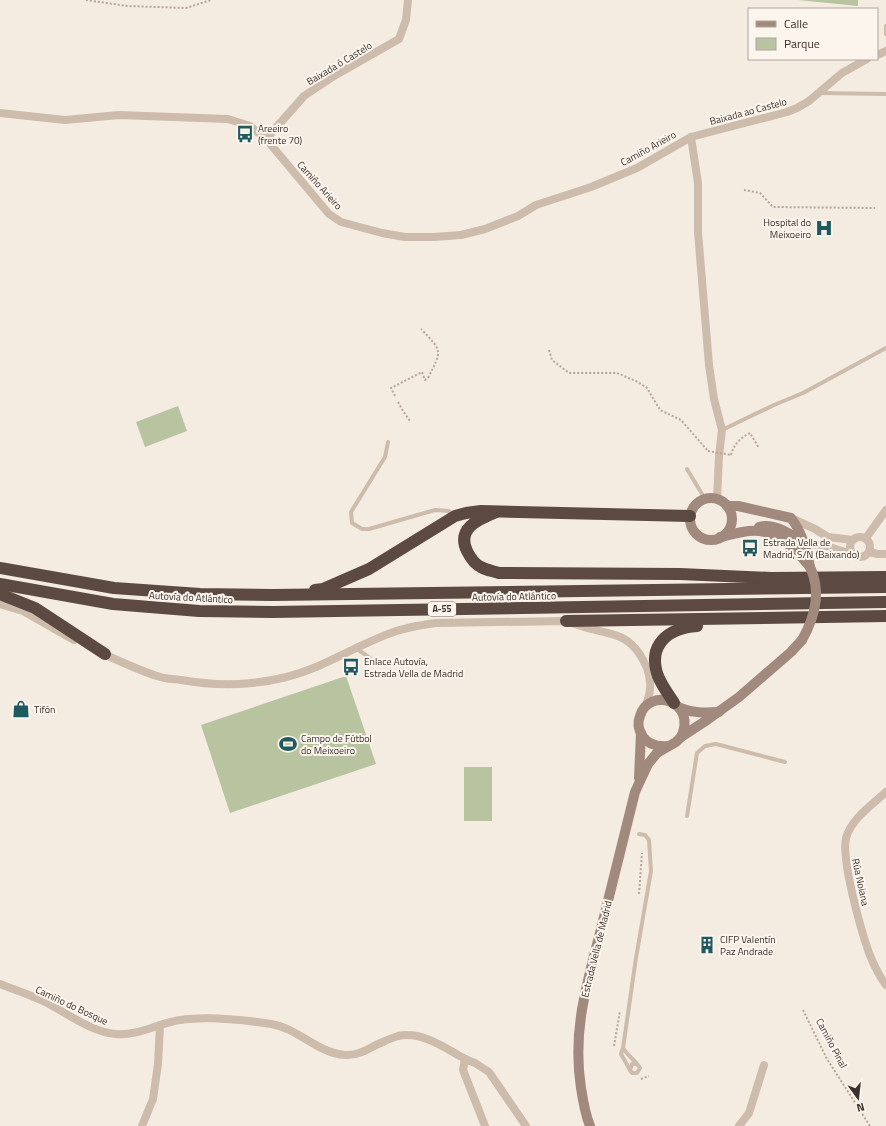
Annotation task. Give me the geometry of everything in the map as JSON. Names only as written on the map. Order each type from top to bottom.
[{"type":"highway","points":[[273,595],[323,590],[368,569],[455,516],[466,513],[480,511],[690,516]]},
{"type":"highway","points":[[496,512],[478,519],[467,529],[464,538],[465,548],[470,558],[480,567],[499,573],[680,574],[771,578],[886,577]]},
{"type":"highway","name":"Autovía do Atlántico","points":[[0,567],[14,572],[114,588],[200,594],[273,595],[886,587]]},
{"type":"highway","name":"Autovía do Atlántico","points":[[0,584],[113,604],[199,611],[289,612],[886,602]]},
{"type":"highway","points":[[0,594],[35,608],[105,654]]},
{"type":"highway","points":[[566,621],[886,616]]},
{"type":"highway","points":[[677,706],[659,678],[656,668],[655,656],[660,643],[667,636],[685,626],[713,624],[733,619]]},
{"type":"main road","points":[[727,506],[731,517],[729,529],[720,537],[714,539],[707,539],[696,534],[692,528],[690,516],[695,505],[705,499],[717,499],[727,506],[738,506],[791,518]]},
{"type":"main road","name":"Estrada Vella de Madrid","points":[[587,1123],[582,1098],[578,1059],[578,1033],[581,1011],[635,792],[648,764],[657,753],[676,742],[745,692],[791,652],[802,640],[814,613],[817,594],[814,576],[810,567],[804,543],[798,527],[791,518]]},
{"type":"main road","name":"Estrada Vella de Madrid","points":[[720,537],[750,531],[761,526],[775,527],[804,543]]},
{"type":"main road","name":"Estrada Vella de Madrid","points":[[750,531],[769,533],[793,547],[810,567]]},
{"type":"main road","points":[[643,709],[654,701],[661,700],[690,712],[719,712]]},
{"type":"main road","points":[[677,706],[684,714],[684,730],[681,737]]},
{"type":"main road","name":"Estrada Vella de Madrid","points":[[639,782],[641,733],[638,721],[643,709]]},
{"type":"main road","points":[[641,733],[649,743],[655,746],[668,746]]},
{"type":"street","name":"Baixada ó Castelo","points":[[266,139],[304,96],[334,76],[399,39],[406,20],[408,0]]},
{"type":"street","name":"Baixada ao Castelo","points":[[691,137],[787,112],[797,108],[819,93],[842,73],[865,60]]},
{"type":"street","name":"Camiño Arieiro","points":[[0,113],[65,120],[120,115],[228,119],[250,126],[266,139],[329,214],[341,222],[382,233],[405,237],[461,235],[484,230],[518,216],[536,205],[591,187],[637,168],[691,137]]},
{"type":"street","points":[[691,137],[698,183],[698,232],[710,365],[714,399],[722,430],[717,499]]},
{"type":"street","points":[[866,538],[886,510]]},
{"type":"street","points":[[791,518],[828,537],[853,540],[862,537],[866,538],[870,544],[869,552],[864,556],[858,556],[826,546],[804,543]]},
{"type":"street","points":[[853,540],[850,547],[855,554]]},
{"type":"street","points":[[869,552],[886,554]]},
{"type":"street","points":[[0,604],[23,611],[82,644],[159,677],[200,684],[228,685],[288,677],[316,667],[391,633],[415,626],[436,623],[566,621],[583,627],[614,634],[632,644],[642,657],[650,675],[651,689],[649,698],[643,709]]},
{"type":"street","name":"Rúa Noiana","points":[[886,792],[854,823],[846,838],[845,855],[859,918],[869,954],[886,985]]},
{"type":"street","name":"Camiño do Bosque","points":[[0,984],[44,1001],[97,1030],[117,1035],[143,1031],[180,1020],[201,1018],[272,1024],[289,1029],[324,1049],[344,1056],[361,1053],[397,1036],[418,1036],[437,1043],[489,1072],[526,1126]]},
{"type":"street","points":[[142,1126],[153,1099],[158,1064],[160,1025]]},
{"type":"street","points":[[465,1059],[463,1070],[485,1126]]},
{"type":"street","points":[[739,1126],[749,1114],[764,1065]]},
{"type":"lane","points":[[886,26],[886,34]]},
{"type":"lane","points":[[819,93],[886,94]]},
{"type":"lane","points":[[722,430],[803,393],[886,348]]},
{"type":"lane","points":[[388,442],[385,457],[351,512],[352,523],[362,529],[370,529],[435,510],[449,511],[455,516]]},
{"type":"lane","points":[[687,469],[705,499]]},
{"type":"lane","points":[[356,648],[370,658]]},
{"type":"lane","points":[[687,816],[698,753],[705,746],[716,744],[785,762]]},
{"type":"lane","points":[[623,1048],[640,1068],[637,1073],[632,1073],[621,1054],[651,871],[649,840],[645,835],[639,834]]},
{"type":"lane","points":[[630,1070],[632,1064],[636,1064]]},
{"type":"path","points":[[86,0],[127,6],[186,8],[211,0]]},
{"type":"path","points":[[744,190],[760,193],[774,207],[875,208]]},
{"type":"path","points":[[395,396],[391,388],[422,372],[425,380],[428,378],[439,357],[435,343],[421,329]]},
{"type":"path","points":[[549,350],[552,360],[569,373],[617,373],[638,382],[647,388],[660,410],[681,420],[708,451],[731,455],[733,449],[741,438],[750,432],[759,448]]},
{"type":"path","points":[[398,402],[410,421]]},
{"type":"path","points":[[638,900],[642,852]]},
{"type":"path","points":[[614,1046],[621,1009]]},
{"type":"path","name":"Camiño Pinal","points":[[803,1010],[827,1059],[870,1126]]},
{"type":"path","points":[[641,1079],[649,1076]]},
{"type":"green space","points":[[798,0],[858,0],[858,6]]},
{"type":"green space","points":[[178,406],[187,431],[145,447],[136,422]]},
{"type":"green space","name":"Campo de Fútbol do Meixoeiro","points":[[346,676],[376,764],[230,813],[201,725]]},
{"type":"green space","points":[[464,767],[492,767],[492,821],[464,821]]},
{"type":"place","name":"Areeiro (frente 70)","points":[[245,134]]},
{"type":"place","name":"Hospital do Meixoeiro","points":[[824,228]]},
{"type":"place","name":"Estrada Vella de Madrid, S/N (Baixando)","points":[[750,548]]},
{"type":"place","name":"Enlace Autovía, Estrada Vella de Madrid","points":[[351,667]]},
{"type":"place","name":"Tifón","points":[[21,709]]},
{"type":"place","name":"Campo de Fútbol do Meixoeiro","points":[[288,744]]},
{"type":"place","name":"CIFP Valentín Paz Andrade","points":[[707,945]]}]
